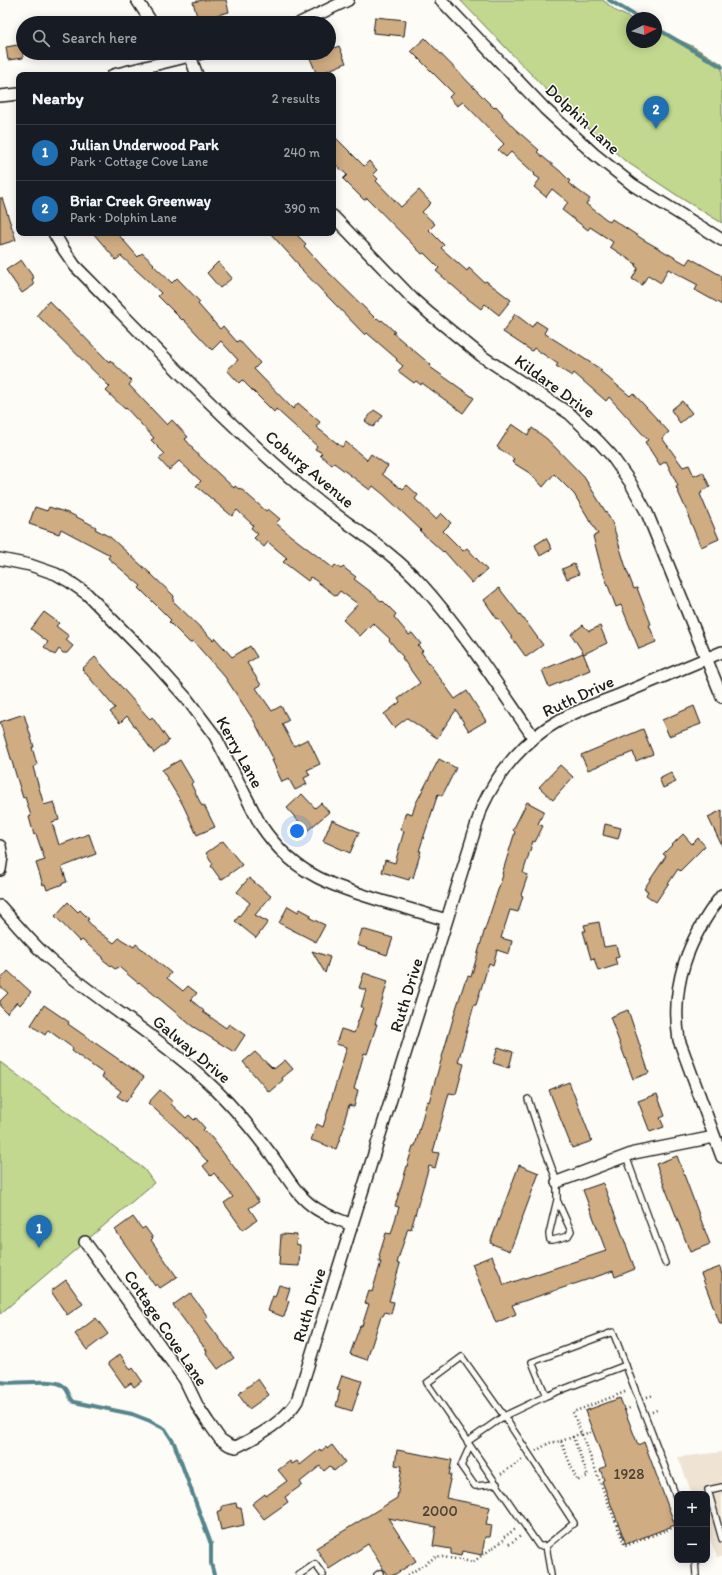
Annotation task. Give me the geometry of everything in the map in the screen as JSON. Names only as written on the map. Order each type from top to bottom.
[{"type":"street","points":[[137,0],[147,16]]},
{"type":"street","points":[[315,16],[348,0]]},
{"type":"street","name":"Dolphin Lane","points":[[441,0],[545,109],[594,154],[633,185],[722,240]]},
{"type":"street","points":[[123,72],[162,60]]},
{"type":"street","points":[[191,60],[196,72]]},
{"type":"street","points":[[0,96],[16,94]]},
{"type":"street","name":"Kildare Drive","points":[[336,219],[430,314],[483,356],[570,414],[612,455],[630,482],[647,513],[722,697]]},
{"type":"street","name":"Coburg Avenue","points":[[56,236],[74,266],[234,427],[301,487],[376,544],[421,584],[445,613],[534,738]]},
{"type":"street","name":"Kerry Lane","points":[[0,559],[30,565],[56,574],[70,582],[87,594],[154,662],[187,699],[215,736],[260,824],[269,837],[289,858],[327,882],[447,920]]},
{"type":"street","name":"Ruth Drive","points":[[236,1447],[246,1443],[283,1419],[297,1401],[482,807],[488,794],[513,758],[534,738],[559,720],[584,708],[722,652]]},
{"type":"street","points":[[0,846],[2,857],[0,870]]},
{"type":"street","points":[[722,895],[700,927],[684,963],[678,982],[676,1000],[676,1022],[679,1040],[722,1157]]},
{"type":"street","name":"Galway Drive","points":[[0,906],[51,960],[109,1006],[149,1034],[200,1075],[217,1091],[244,1120],[298,1192],[310,1204],[320,1212],[352,1225]]},
{"type":"street","points":[[557,1182],[634,1153],[714,1137]]},
{"type":"street","name":"Cottage Cove Lane","points":[[85,1242],[185,1380],[198,1407],[220,1439],[229,1445],[236,1447]]},
{"type":"lane","points":[[528,1099],[557,1182],[557,1200],[549,1234],[550,1240],[568,1236],[571,1231],[557,1200]]},
{"type":"lane","points":[[626,1156],[665,1263]]},
{"type":"lane","points":[[546,1396],[532,1362],[613,1332],[674,1491]]},
{"type":"lane","points":[[462,1357],[504,1416],[574,1523],[546,1546],[539,1546],[427,1383],[462,1357]]},
{"type":"lane","points":[[496,1483],[475,1486],[461,1466],[469,1444],[504,1416],[546,1396],[626,1365]]},
{"type":"lane","points":[[722,1487],[708,1490],[722,1539]]},
{"type":"lane","points":[[546,1546],[551,1575]]},
{"type":"lane","points":[[695,1563],[696,1575]]},
{"type":"lane","points":[[298,1575],[315,1564],[323,1575]]},
{"type":"path","points":[[626,1392],[573,1412],[625,1546],[674,1527]]},
{"type":"path","points":[[625,1410],[631,1408]]},
{"type":"path","points":[[496,1483],[498,1476],[549,1443],[561,1441],[593,1431]]},
{"type":"path","points":[[561,1441],[577,1481],[588,1476],[573,1436]]},
{"type":"path","points":[[408,1575],[437,1556],[473,1562],[524,1524]]},
{"type":"path","points":[[509,1544],[528,1530]]},
{"type":"shaded area","points":[[722,1452],[722,1557],[717,1557],[710,1540],[710,1491],[691,1491],[678,1457]]},
{"type":"green space","points":[[460,0],[603,0],[616,11],[626,16],[626,48],[662,48],[662,32],[692,46],[722,64],[722,223],[684,200],[624,160],[555,99]]},
{"type":"green space","points":[[0,1062],[144,1169],[154,1183],[0,1314]]},
{"type":"building","points":[[203,0],[226,0],[229,12],[214,16],[197,16],[193,2]]},
{"type":"building","points":[[375,17],[406,20],[404,36],[373,33]]},
{"type":"building","points":[[425,38],[494,108],[496,106],[514,128],[539,150],[537,152],[570,181],[568,183],[590,199],[586,204],[610,222],[612,219],[644,240],[686,264],[690,258],[722,276],[722,305],[695,290],[698,285],[668,269],[661,283],[648,275],[642,285],[632,279],[638,268],[635,266],[636,264],[610,247],[613,242],[590,227],[588,230],[562,210],[568,202],[552,189],[546,197],[534,187],[540,179],[511,152],[506,157],[498,150],[504,144],[463,102],[457,106],[449,97],[453,93],[411,51]]},
{"type":"building","points":[[16,45],[16,59],[8,60],[6,47]]},
{"type":"building","points":[[339,46],[346,63],[324,72],[316,72],[311,60],[336,60],[336,47]]},
{"type":"building","points":[[336,138],[364,166],[369,161],[377,170],[373,174],[378,179],[376,181],[401,207],[419,190],[431,203],[422,212],[435,224],[429,230],[444,245],[441,248],[467,271],[469,268],[484,282],[486,281],[511,300],[499,315],[485,304],[481,309],[436,271],[439,268],[424,253],[422,254],[367,198],[364,200],[343,179],[347,175],[336,165]]},
{"type":"building","points":[[0,198],[2,198],[16,240],[0,245]]},
{"type":"building","points":[[96,236],[120,236],[138,257],[142,253],[172,283],[177,278],[200,302],[198,304],[220,329],[223,326],[237,342],[239,340],[260,363],[254,369],[293,409],[298,403],[320,422],[316,427],[342,447],[346,442],[367,460],[371,454],[388,466],[382,474],[400,488],[401,487],[403,489],[407,485],[418,495],[415,499],[436,519],[441,513],[451,523],[443,531],[463,551],[467,548],[487,570],[472,583],[444,551],[443,552],[420,531],[421,530],[383,494],[373,486],[370,490],[334,463],[332,465],[320,455],[322,453],[315,449],[317,446],[276,409],[274,412],[242,380],[239,383],[227,370],[238,360],[221,341],[212,350],[183,319],[182,320],[158,296],[161,293],[121,256],[116,260]]},
{"type":"building","points":[[273,236],[298,236],[306,244],[304,246],[323,267],[376,319],[382,320],[395,332],[393,333],[431,365],[430,367],[474,398],[463,413],[422,383],[421,385],[416,381],[414,383],[398,371],[403,366],[396,360],[397,359],[367,333],[365,335],[298,266],[299,265]]},
{"type":"building","points":[[21,260],[34,278],[32,279],[34,285],[22,293],[6,270]]},
{"type":"building","points":[[218,262],[232,278],[220,288],[207,273]]},
{"type":"building","points":[[49,301],[109,362],[110,360],[132,381],[129,385],[167,425],[172,420],[188,437],[185,439],[193,448],[192,449],[234,488],[235,486],[239,489],[240,488],[266,511],[268,509],[280,519],[276,523],[333,568],[335,565],[341,569],[343,567],[356,577],[354,579],[382,602],[383,601],[396,614],[394,617],[409,635],[412,633],[421,644],[418,646],[423,651],[421,652],[455,699],[467,691],[486,721],[469,731],[456,710],[437,738],[407,718],[394,728],[384,714],[400,702],[398,699],[420,683],[402,658],[403,657],[389,640],[390,639],[373,623],[360,636],[343,620],[358,604],[340,591],[336,596],[311,577],[308,581],[283,562],[287,558],[268,542],[264,547],[254,538],[258,534],[251,528],[253,525],[237,510],[232,516],[196,486],[201,481],[179,461],[169,470],[159,459],[165,454],[151,440],[154,438],[126,408],[125,409],[106,391],[110,387],[37,315]]},
{"type":"building","points":[[515,314],[532,327],[536,321],[547,328],[544,333],[602,370],[600,371],[630,396],[633,393],[669,432],[662,438],[683,467],[689,465],[694,476],[703,472],[710,487],[701,491],[702,493],[700,494],[719,539],[701,547],[676,487],[678,486],[666,461],[660,465],[645,442],[648,440],[609,397],[606,401],[574,373],[572,376],[556,366],[558,364],[534,348],[532,351],[503,332]]},
{"type":"building","points":[[682,401],[692,413],[680,423],[671,410]]},
{"type":"building","points":[[374,410],[383,416],[373,427],[365,421]]},
{"type":"building","points":[[512,424],[528,435],[532,428],[547,439],[584,477],[612,522],[627,571],[634,589],[637,588],[651,624],[649,625],[656,642],[639,649],[621,605],[616,607],[601,567],[593,536],[598,534],[574,494],[554,474],[543,487],[531,474],[512,462],[514,459],[497,447]]},
{"type":"building","points":[[35,507],[47,511],[49,507],[71,514],[96,527],[95,529],[110,537],[174,596],[173,601],[213,640],[215,638],[232,657],[250,646],[257,657],[247,663],[261,685],[256,688],[272,711],[281,706],[289,720],[282,724],[294,746],[308,739],[320,764],[307,770],[310,775],[304,778],[307,784],[295,790],[289,779],[282,782],[272,760],[274,760],[254,721],[225,677],[193,641],[190,643],[169,622],[171,620],[139,588],[141,586],[108,558],[110,555],[61,529],[59,534],[29,524]]},
{"type":"building","points":[[546,538],[552,549],[540,556],[535,545]]},
{"type":"building","points":[[574,564],[579,574],[567,579],[562,569]]},
{"type":"building","points":[[499,588],[543,645],[526,657],[484,600]]},
{"type":"building","points":[[44,612],[59,623],[56,626],[69,636],[66,640],[73,646],[67,653],[63,653],[59,649],[55,655],[44,647],[48,642],[31,629]]},
{"type":"building","points":[[583,625],[589,631],[600,626],[607,643],[584,654],[571,634]]},
{"type":"building","points":[[583,653],[590,670],[549,687],[542,670]]},
{"type":"building","points":[[95,657],[147,716],[150,719],[152,717],[169,741],[154,753],[127,716],[120,723],[110,712],[115,708],[82,669]]},
{"type":"building","points":[[694,706],[701,724],[669,736],[662,720]]},
{"type":"building","points":[[24,714],[34,747],[32,747],[37,765],[33,767],[44,805],[54,802],[57,812],[59,820],[52,822],[59,845],[89,834],[96,854],[62,867],[67,882],[47,890],[45,884],[43,885],[36,863],[45,860],[36,834],[34,835],[29,817],[31,816],[25,797],[23,798],[0,722]]},
{"type":"building","points":[[643,729],[653,754],[636,761],[633,752],[588,770],[581,755]]},
{"type":"building","points":[[439,759],[456,768],[442,796],[438,794],[419,851],[421,851],[413,878],[410,877],[409,880],[382,872],[385,860],[395,863],[404,831],[400,830],[406,812],[412,814],[416,803]]},
{"type":"building","points":[[180,760],[193,782],[191,784],[202,806],[204,805],[215,827],[197,835],[183,805],[162,770]]},
{"type":"building","points":[[560,765],[573,777],[553,800],[539,787]]},
{"type":"building","points":[[671,772],[676,782],[663,788],[659,778]]},
{"type":"building","points":[[302,794],[315,808],[321,803],[329,812],[307,831],[287,808]]},
{"type":"building","points":[[527,802],[544,811],[538,824],[543,826],[535,842],[533,841],[523,873],[528,875],[521,895],[523,896],[518,912],[510,910],[501,938],[512,941],[509,954],[497,950],[493,965],[489,963],[476,1005],[474,1005],[458,1062],[464,1064],[456,1094],[449,1093],[433,1152],[439,1153],[435,1168],[429,1166],[411,1229],[408,1228],[397,1263],[400,1264],[389,1301],[394,1302],[391,1314],[385,1312],[383,1316],[381,1316],[367,1360],[350,1354],[360,1326],[362,1326],[369,1304],[365,1303],[369,1291],[372,1292],[381,1262],[379,1262],[379,1256],[386,1233],[391,1234],[399,1207],[395,1206],[413,1146],[415,1146],[427,1101],[429,1102],[455,1012],[465,981],[468,976],[471,977],[503,875],[502,874],[515,832],[513,830]]},
{"type":"building","points":[[722,810],[722,846],[708,817]]},
{"type":"building","points":[[332,820],[359,832],[350,853],[323,841]]},
{"type":"building","points":[[605,824],[621,828],[618,839],[603,835]]},
{"type":"building","points":[[683,834],[692,844],[698,838],[705,846],[680,871],[678,869],[656,902],[646,895],[648,891],[644,889],[666,856],[663,854]]},
{"type":"building","points":[[223,841],[242,865],[221,880],[211,866],[213,864],[206,853]]},
{"type":"building","points":[[249,878],[271,896],[255,915],[268,922],[256,938],[235,921],[250,903],[237,892]]},
{"type":"building","points":[[68,902],[78,912],[80,910],[89,919],[87,920],[95,929],[114,943],[119,938],[134,947],[136,944],[171,973],[167,978],[183,991],[188,986],[197,993],[191,1000],[204,1011],[203,1012],[226,1028],[229,1024],[245,1035],[234,1052],[192,1026],[119,967],[115,969],[82,940],[80,942],[55,916]]},
{"type":"building","points":[[288,906],[298,912],[300,909],[311,915],[310,918],[325,925],[316,942],[279,923]]},
{"type":"building","points":[[599,922],[604,947],[616,945],[619,957],[615,958],[617,965],[598,971],[594,958],[591,959],[583,931],[586,931],[584,925]]},
{"type":"building","points":[[362,929],[393,938],[387,955],[357,945]]},
{"type":"building","points":[[312,951],[330,957],[325,973]]},
{"type":"building","points":[[8,971],[31,992],[20,1005],[17,1002],[7,1013],[0,1006],[0,1001],[8,993],[0,986],[0,980]]},
{"type":"building","points":[[364,973],[388,981],[375,1024],[377,1024],[367,1054],[364,1053],[354,1089],[358,1090],[354,1107],[349,1105],[343,1125],[345,1125],[336,1149],[311,1140],[317,1124],[323,1127],[347,1047],[336,1044],[341,1029],[354,1033],[363,1007],[361,1007],[366,990],[359,988]]},
{"type":"building","points":[[44,1005],[69,1022],[68,1024],[144,1077],[126,1102],[117,1096],[121,1091],[102,1077],[104,1074],[72,1051],[73,1048],[48,1030],[45,1035],[31,1025]]},
{"type":"building","points":[[628,1010],[649,1073],[633,1079],[610,1017]]},
{"type":"building","points":[[498,1047],[513,1052],[509,1068],[493,1063]]},
{"type":"building","points":[[255,1052],[274,1069],[285,1060],[293,1069],[269,1092],[243,1062]]},
{"type":"building","points":[[569,1082],[592,1141],[572,1148],[549,1090]]},
{"type":"building","points":[[160,1090],[173,1102],[171,1104],[186,1118],[189,1115],[194,1120],[196,1118],[205,1128],[203,1130],[212,1138],[259,1202],[249,1208],[257,1220],[243,1230],[224,1203],[233,1197],[214,1173],[211,1176],[203,1166],[208,1162],[176,1128],[148,1103]]},
{"type":"building","points":[[657,1094],[665,1116],[660,1118],[664,1127],[650,1132],[638,1101]]},
{"type":"building","points":[[677,1156],[710,1244],[690,1252],[656,1164]]},
{"type":"building","points":[[519,1165],[539,1173],[510,1251],[490,1243]]},
{"type":"building","points":[[603,1183],[635,1269],[615,1277],[613,1271],[512,1305],[516,1314],[496,1323],[472,1264],[492,1256],[504,1285],[606,1251],[583,1190]]},
{"type":"building","points":[[133,1217],[142,1229],[145,1227],[153,1238],[151,1240],[177,1277],[160,1288],[157,1284],[155,1286],[115,1230]]},
{"type":"building","points":[[281,1234],[297,1235],[296,1244],[300,1245],[299,1266],[279,1265]]},
{"type":"building","points":[[720,1267],[722,1275],[722,1324],[720,1324],[701,1274]]},
{"type":"building","points":[[66,1280],[83,1304],[67,1315],[51,1291]]},
{"type":"building","points":[[279,1285],[290,1288],[286,1300],[289,1301],[284,1317],[268,1311],[273,1296],[275,1297]]},
{"type":"building","points":[[190,1293],[208,1317],[205,1319],[234,1358],[218,1369],[206,1353],[207,1351],[173,1305]]},
{"type":"building","points":[[96,1318],[108,1334],[87,1350],[75,1334]]},
{"type":"building","points":[[120,1354],[131,1370],[133,1368],[142,1381],[134,1387],[131,1383],[125,1387],[108,1363]]},
{"type":"building","points":[[342,1375],[362,1381],[352,1411],[336,1406],[340,1391],[337,1390]]},
{"type":"building","points":[[258,1379],[269,1395],[249,1409],[238,1394]]},
{"type":"building","points":[[620,1398],[638,1445],[644,1442],[674,1525],[626,1544],[602,1481],[604,1480],[600,1469],[606,1466],[585,1411]]},
{"type":"building","points":[[332,1445],[345,1462],[334,1471],[330,1466],[324,1471],[320,1466],[300,1482],[302,1485],[285,1497],[288,1502],[264,1519],[252,1504],[265,1494],[266,1496],[287,1481],[278,1470],[290,1461],[292,1464],[297,1461],[300,1465],[320,1449],[321,1451],[326,1447],[327,1449]]},
{"type":"building","points":[[397,1450],[452,1460],[449,1475],[451,1475],[446,1498],[490,1507],[486,1524],[492,1525],[490,1537],[485,1537],[482,1555],[462,1551],[461,1556],[451,1554],[451,1549],[433,1546],[436,1527],[388,1518],[416,1561],[394,1575],[387,1575],[368,1544],[329,1569],[316,1548],[397,1498],[402,1466],[395,1465]]},
{"type":"building","points":[[236,1503],[237,1508],[241,1507],[244,1525],[221,1530],[217,1512],[222,1510],[222,1506]]},
{"type":"waterway","points":[[609,0],[629,12]]},
{"type":"waterway","points":[[662,32],[722,67]]},
{"type":"waterway","points":[[0,1382],[57,1383],[65,1387],[74,1402],[132,1414],[165,1429],[174,1443],[211,1544],[211,1563],[214,1575]]},
{"type":"place","name":"Briar Creek Greenway","points":[[656,129]]},
{"type":"place","name":"Julian Underwood Park","points":[[39,1248]]}]
